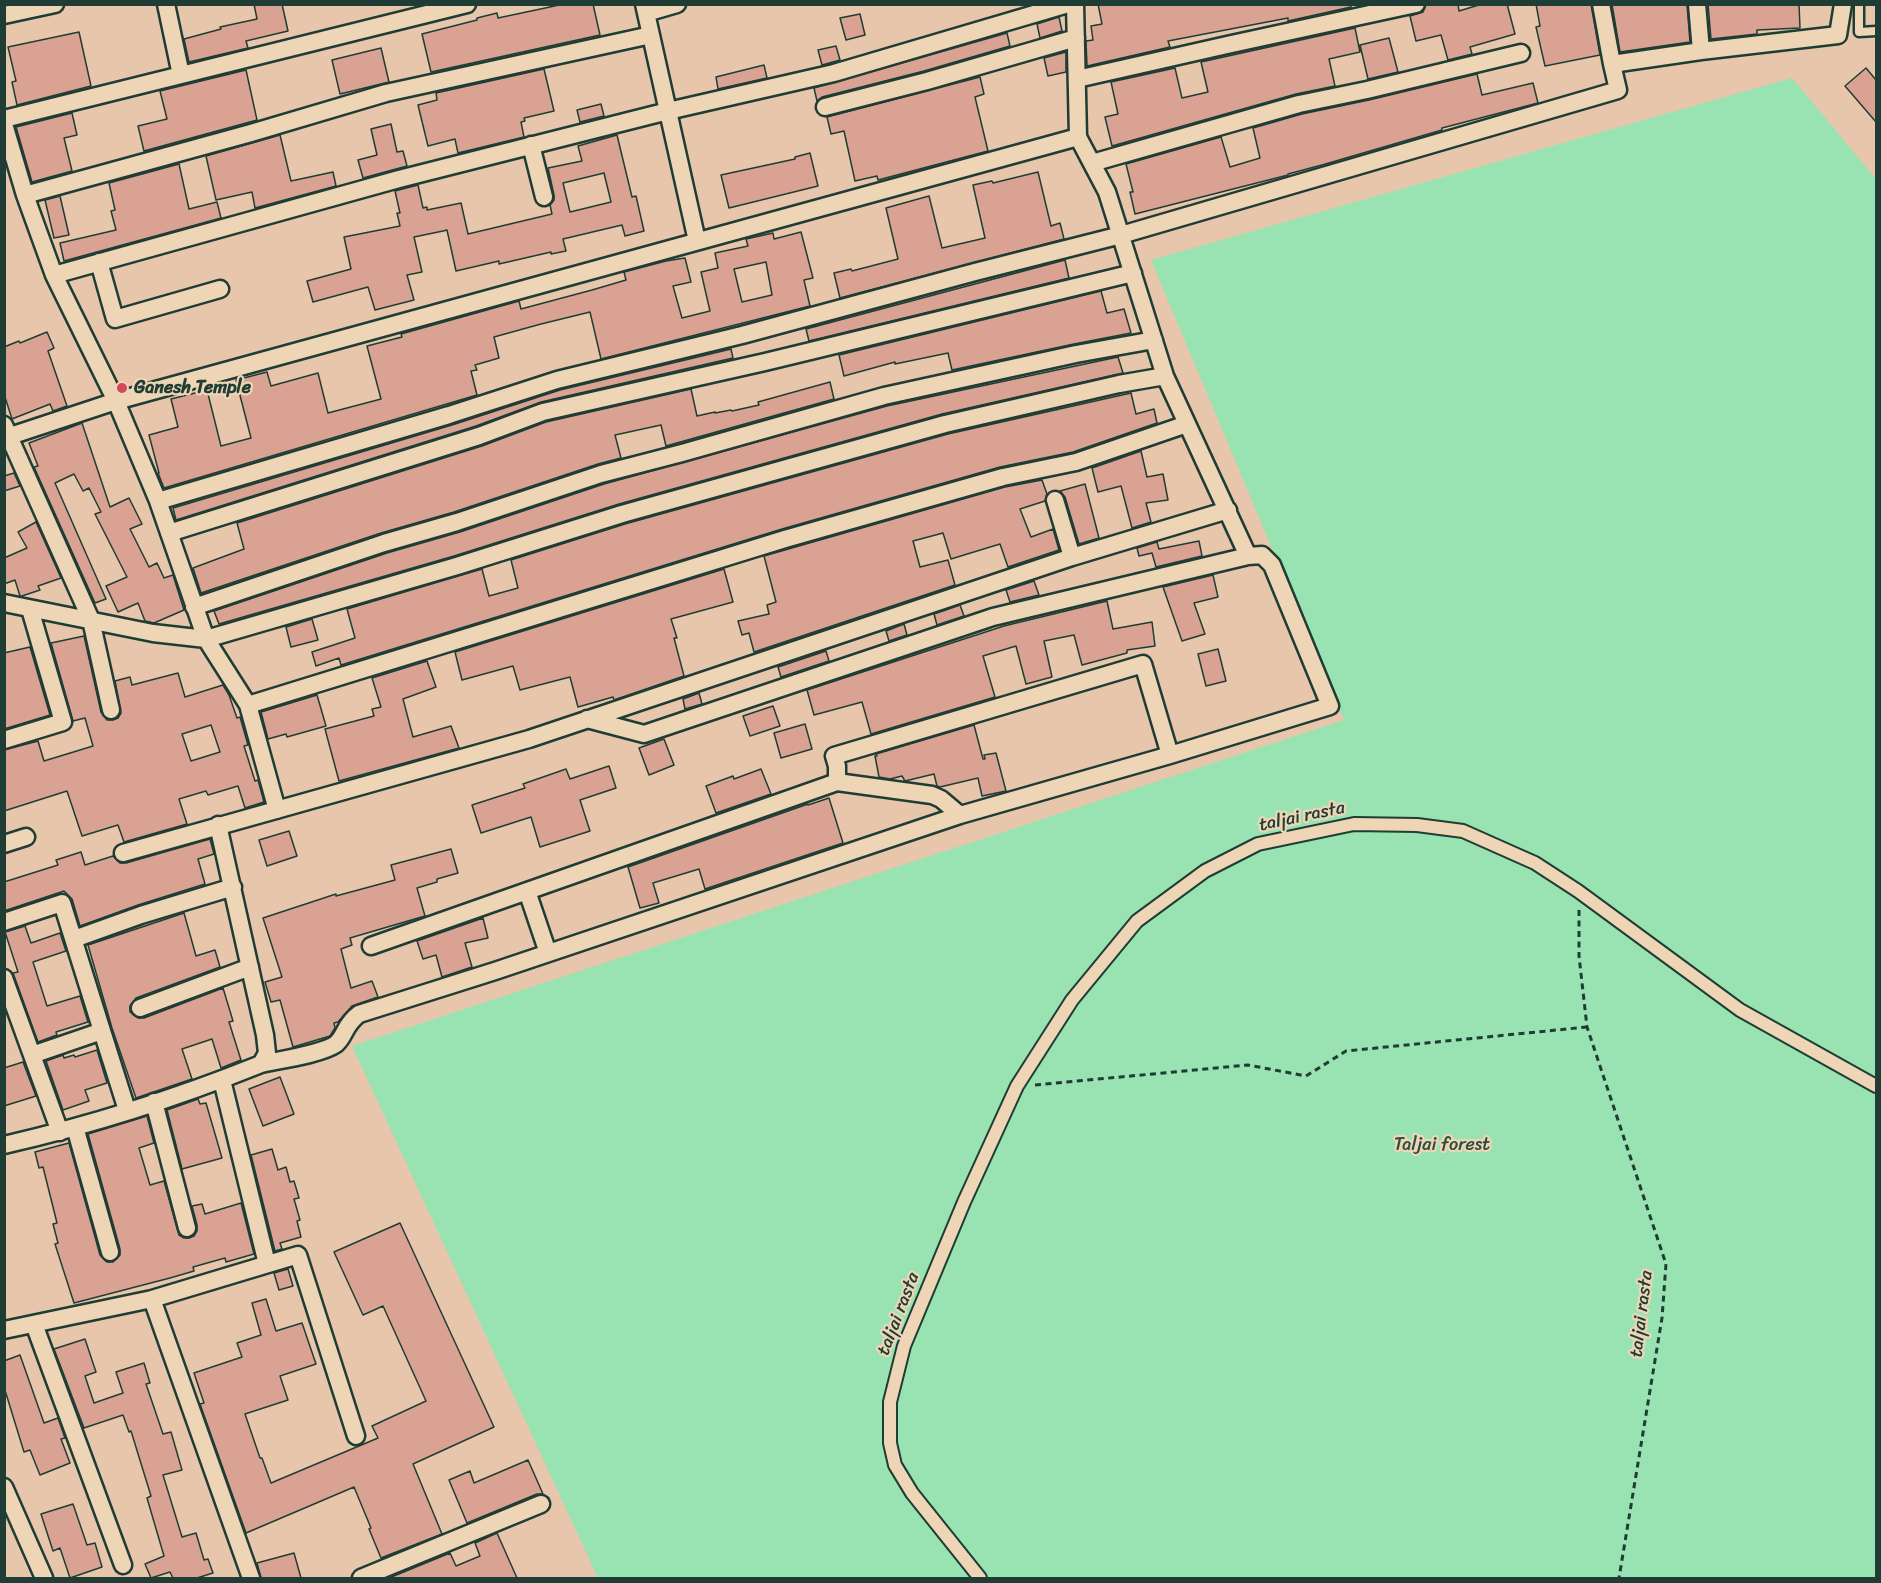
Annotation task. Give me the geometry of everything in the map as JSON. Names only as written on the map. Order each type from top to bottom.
[{"type":"street","points":[[4,15],[55,4]]},
{"type":"street","points":[[166,4],[182,75]]},
{"type":"street","points":[[4,119],[467,4]]},
{"type":"street","points":[[677,4],[645,9],[697,241]]},
{"type":"street","points":[[54,274],[399,178],[668,111],[834,73],[1068,4]]},
{"type":"street","points":[[1075,4],[1078,137],[1107,192],[1165,376],[1248,556]]},
{"type":"street","points":[[1077,79],[1416,4]]},
{"type":"street","points":[[158,501],[450,415],[557,380],[742,335],[975,272],[1121,236],[1618,90],[1601,4]]},
{"type":"street","points":[[1697,4],[1701,51]]},
{"type":"street","points":[[1612,64],[1838,35],[1843,4]]},
{"type":"street","points":[[25,195],[386,93],[651,35]]},
{"type":"street","points":[[825,107],[927,81],[1076,38]]},
{"type":"street","points":[[1092,163],[1299,104],[1521,53]]},
{"type":"street","points":[[4,124],[25,195],[54,274],[116,400],[158,501],[206,639],[248,705],[277,810]]},
{"type":"street","points":[[111,710],[91,620],[6,433],[116,400],[1078,137]]},
{"type":"street","points":[[531,146],[544,197]]},
{"type":"street","points":[[99,262],[115,319],[220,289]]},
{"type":"street","points":[[169,533],[479,436],[543,412],[765,362],[1133,273]]},
{"type":"street","points":[[194,607],[384,543],[458,522],[601,474],[884,396],[1077,354],[1154,340]]},
{"type":"street","points":[[4,603],[153,633],[206,639],[457,566],[622,514],[945,424],[1119,384],[1165,376]]},
{"type":"street","points":[[248,705],[785,539],[1003,477],[1076,462],[1187,424]]},
{"type":"street","points":[[1055,500],[1072,557]]},
{"type":"street","points":[[123,853],[529,739],[1072,557],[1228,510]]},
{"type":"street","points":[[4,1145],[67,1130],[222,1080],[261,1064],[334,1045],[341,1039],[346,1025],[359,1014],[960,815],[1330,706],[1272,565],[1262,555],[1248,556],[993,617],[644,734],[587,719]]},
{"type":"street","points":[[4,740],[63,722],[30,609]]},
{"type":"street","points":[[837,782],[837,766],[834,756],[1143,664],[1170,754]]},
{"type":"street","points":[[371,946],[837,782],[932,795],[941,799],[960,815]]},
{"type":"street","name":"taljai rasta","points":[[980,1578],[912,1493],[895,1465],[890,1443],[890,1402],[903,1346],[964,1202],[1017,1086],[1072,1000],[1137,921],[1205,871],[1258,844],[1354,824],[1417,825],[1463,831],[1535,863],[1578,891],[1740,1010],[1876,1086]]},
{"type":"street","points":[[218,825],[265,1035],[267,1053],[261,1064]]},
{"type":"street","points":[[4,844],[26,837]]},
{"type":"street","points":[[74,939],[141,915],[233,887]]},
{"type":"street","points":[[527,891],[548,953]]},
{"type":"street","points":[[4,922],[63,903],[127,1110]]},
{"type":"street","points":[[140,1008],[250,967]]},
{"type":"street","points":[[4,978],[32,1055],[67,1130],[110,1252]]},
{"type":"street","points":[[32,1055],[102,1031]]},
{"type":"street","points":[[222,1080],[267,1264]]},
{"type":"street","points":[[154,1102],[187,1228]]},
{"type":"street","points":[[4,1330],[152,1299],[298,1255],[356,1436]]},
{"type":"street","points":[[152,1299],[251,1578]]},
{"type":"street","points":[[34,1323],[123,1565]]},
{"type":"street","points":[[4,1487],[44,1578]]},
{"type":"street","points":[[361,1578],[541,1503]]},
{"type":"lane","points":[[1859,4],[1859,32],[1876,31]]},
{"type":"path","name":"taljai rasta","points":[[1578,891],[1579,956],[1587,1027],[1666,1264],[1662,1318],[1619,1578]]},
{"type":"path","points":[[1017,1086],[1248,1065],[1306,1076],[1346,1051],[1587,1027]]},
{"type":"green space","name":"Taljai forest","points":[[1792,78],[1876,179],[1876,1578],[598,1578],[352,1046],[1344,720],[1151,260]]},
{"type":"building","points":[[254,4],[282,4],[288,31],[246,41],[248,48],[189,62],[184,39],[221,29],[220,27],[257,19]]},
{"type":"building","points":[[564,4],[593,4],[600,35],[431,72],[422,34],[497,13],[498,18]]},
{"type":"building","points":[[1098,4],[1351,4],[1351,7],[1288,21],[1288,18],[1168,41],[1170,47],[1087,66],[1086,41],[1093,40],[1091,26],[1102,24]]},
{"type":"building","points":[[1426,4],[1458,4],[1459,11],[1482,4],[1507,4],[1515,34],[1470,47],[1472,54],[1448,60],[1441,35],[1416,41],[1410,16],[1423,12]]},
{"type":"building","points":[[1536,4],[1591,4],[1600,55],[1545,66],[1536,27],[1540,26]]},
{"type":"building","points":[[1612,4],[1687,4],[1690,42],[1620,52]]},
{"type":"building","points":[[1708,4],[1799,4],[1800,28],[1757,30],[1757,34],[1711,39]]},
{"type":"building","points":[[860,14],[865,35],[846,40],[840,18]]},
{"type":"building","points":[[1059,17],[1062,31],[1040,38],[1037,24]]},
{"type":"building","points":[[1355,28],[1360,52],[1329,59],[1335,86],[1296,94],[1112,146],[1105,117],[1118,114],[1111,82],[1175,68],[1182,98],[1208,92],[1201,62]]},
{"type":"building","points":[[79,32],[91,86],[17,105],[12,82],[16,81],[8,47]]},
{"type":"building","points":[[1007,33],[1010,46],[822,97],[817,101],[814,88]]},
{"type":"building","points":[[1389,38],[1398,72],[1368,79],[1360,45]]},
{"type":"building","points":[[836,46],[840,60],[822,65],[818,50]]},
{"type":"building","points":[[381,48],[389,82],[340,94],[332,60]]},
{"type":"building","points":[[1066,52],[1066,72],[1048,76],[1044,58]]},
{"type":"building","points":[[764,65],[767,78],[718,89],[716,77]]},
{"type":"building","points":[[1866,68],[1876,80],[1876,122],[1845,86]]},
{"type":"building","points":[[544,69],[554,111],[524,118],[525,121],[521,122],[524,137],[458,153],[455,139],[428,146],[418,105],[437,100],[436,93]]},
{"type":"building","points":[[246,70],[257,120],[144,151],[138,126],[167,119],[160,91]]},
{"type":"building","points":[[1477,74],[1482,95],[1533,83],[1538,103],[1442,128],[1442,130],[1288,175],[1135,214],[1130,192],[1133,192],[1126,164],[1221,137],[1230,167],[1260,158],[1253,128],[1302,114]]},
{"type":"building","points":[[980,77],[984,94],[975,97],[988,151],[878,180],[877,176],[855,181],[844,131],[831,134],[827,117]]},
{"type":"building","points":[[601,104],[604,116],[580,122],[577,110]]},
{"type":"building","points":[[72,113],[77,135],[64,138],[72,171],[32,182],[16,127]]},
{"type":"building","points":[[391,124],[397,152],[403,151],[407,166],[363,178],[358,160],[377,155],[371,129]]},
{"type":"building","points":[[280,135],[291,181],[333,172],[336,186],[255,208],[252,192],[216,200],[206,156]]},
{"type":"building","points":[[617,135],[632,197],[636,196],[644,231],[625,236],[622,225],[563,239],[566,251],[551,254],[551,252],[499,264],[499,261],[456,271],[447,230],[414,237],[422,272],[407,275],[414,300],[375,310],[368,287],[313,302],[307,281],[351,269],[344,237],[400,226],[397,213],[400,213],[395,191],[418,185],[423,208],[427,207],[427,210],[461,203],[468,234],[552,214],[550,205],[554,200],[554,195],[548,168],[582,161],[578,146]],"holes":[[[604,173],[611,202],[570,212],[563,183]]]},
{"type":"building","points":[[810,153],[818,186],[729,208],[721,175],[795,159],[795,157]]},
{"type":"building","points":[[179,164],[189,209],[217,202],[221,218],[64,261],[60,243],[116,230],[111,211],[115,210],[109,183]]},
{"type":"building","points":[[1038,172],[1051,226],[1060,223],[1064,239],[840,298],[834,273],[851,269],[852,271],[898,259],[886,208],[929,196],[942,248],[985,238],[973,185],[992,181],[993,183]]},
{"type":"building","points":[[60,196],[69,235],[54,238],[45,200]]},
{"type":"building","points":[[801,232],[813,278],[804,280],[810,306],[601,359],[590,312],[541,324],[494,337],[499,358],[475,365],[477,370],[471,371],[477,395],[164,488],[158,473],[149,435],[178,427],[171,399],[207,390],[221,446],[251,438],[236,380],[267,372],[271,386],[318,373],[328,413],[381,399],[367,346],[402,337],[401,334],[519,301],[521,309],[592,290],[626,280],[624,272],[685,258],[691,282],[673,286],[682,318],[710,311],[701,272],[718,268],[715,253],[748,246],[746,239],[773,233],[774,239]],"holes":[[[766,262],[772,295],[742,302],[734,269]]]},
{"type":"building","points":[[1065,260],[1069,278],[809,341],[806,329]]},
{"type":"building","points":[[1101,291],[1107,313],[1124,309],[1131,333],[952,370],[948,353],[895,364],[895,362],[844,376],[839,355]]},
{"type":"building","points":[[47,332],[54,348],[48,351],[67,406],[53,411],[50,404],[12,419],[4,394],[4,347]]},
{"type":"building","points":[[731,349],[733,358],[541,402],[476,426],[176,520],[173,508],[452,425],[560,390]]},
{"type":"building","points":[[1118,357],[1123,373],[942,414],[619,504],[454,556],[219,624],[214,611],[604,484],[887,406]]},
{"type":"building","points":[[830,382],[834,399],[666,446],[661,425],[615,435],[621,458],[381,533],[201,593],[193,568],[244,549],[237,523],[482,446],[546,422],[691,389],[697,416],[759,405],[758,402]]},
{"type":"building","points":[[1131,393],[1136,414],[1154,409],[1157,423],[1073,452],[1000,467],[782,529],[341,665],[339,658],[316,666],[312,652],[355,638],[347,609],[482,569],[489,596],[518,588],[511,560],[625,524],[948,434]]},
{"type":"building","points":[[82,423],[110,507],[129,498],[142,524],[130,529],[149,567],[157,563],[164,578],[173,575],[184,610],[154,623],[145,621],[138,603],[118,612],[106,586],[127,577],[95,514],[101,512],[89,488],[83,491],[74,474],[55,483],[106,599],[95,603],[34,467],[38,466],[29,443]]},
{"type":"building","points":[[1141,451],[1147,477],[1163,474],[1168,500],[1146,503],[1151,522],[1132,528],[1121,486],[1098,492],[1092,468]]},
{"type":"building","points":[[14,473],[20,486],[4,491],[4,476]]},
{"type":"building","points":[[1042,480],[1047,494],[1045,501],[1020,509],[1031,537],[1053,529],[1059,550],[1008,567],[1000,544],[951,559],[943,533],[913,541],[920,567],[948,560],[955,585],[754,652],[749,633],[742,635],[738,621],[769,614],[767,605],[776,602],[764,556],[1005,487]]},
{"type":"building","points":[[1085,484],[1099,538],[1079,544],[1065,497],[1060,491]]},
{"type":"building","points":[[36,522],[61,578],[38,586],[40,590],[20,596],[15,580],[4,584],[4,558],[27,548],[18,532]]},
{"type":"building","points":[[1199,541],[1202,556],[1156,567],[1152,553],[1139,556],[1137,548],[1157,542],[1159,549]]},
{"type":"building","points":[[724,569],[733,602],[671,619],[684,676],[614,700],[613,697],[578,707],[570,677],[520,690],[513,666],[462,680],[455,652]]},
{"type":"building","points":[[1213,575],[1218,597],[1194,603],[1205,634],[1182,641],[1163,587]]},
{"type":"building","points":[[1034,581],[1039,595],[1010,602],[1006,590]]},
{"type":"building","points":[[1107,601],[1113,629],[1152,622],[1155,646],[1127,650],[1127,653],[1082,665],[1074,635],[1044,641],[1052,677],[1026,684],[1016,646],[983,656],[995,697],[871,734],[862,702],[814,715],[807,690],[1004,626]]},
{"type":"building","points":[[960,605],[964,616],[937,625],[934,614]]},
{"type":"building","points":[[312,619],[318,640],[291,647],[286,627]]},
{"type":"building","points":[[904,624],[907,635],[889,641],[886,631]]},
{"type":"building","points":[[84,636],[101,712],[107,720],[118,718],[121,713],[115,681],[130,677],[132,685],[178,673],[185,697],[223,685],[237,718],[240,717],[248,745],[244,746],[264,802],[245,808],[238,786],[208,795],[206,791],[179,799],[187,824],[124,842],[118,825],[82,836],[67,791],[4,811],[4,750],[38,741],[44,761],[93,746],[85,718],[73,721],[51,643]],"holes":[[[211,725],[220,752],[191,761],[182,734]]]},
{"type":"building","points":[[30,647],[50,715],[4,729],[4,653]]},
{"type":"building","points":[[1218,649],[1226,681],[1206,686],[1198,654]]},
{"type":"building","points":[[826,651],[829,661],[781,677],[778,667]]},
{"type":"building","points":[[427,661],[436,687],[403,699],[413,737],[451,726],[459,748],[339,781],[325,729],[374,716],[372,709],[381,707],[372,678]]},
{"type":"building","points":[[699,693],[702,704],[685,709],[683,699]]},
{"type":"building","points":[[317,695],[326,726],[287,737],[286,734],[268,739],[261,712]]},
{"type":"building","points":[[773,706],[780,726],[750,736],[743,716]]},
{"type":"building","points":[[805,724],[812,749],[781,758],[774,733]]},
{"type":"building","points":[[974,725],[983,759],[985,759],[984,755],[996,753],[1006,791],[982,796],[978,778],[940,787],[937,786],[934,774],[905,781],[902,776],[890,779],[879,777],[876,754]]},
{"type":"building","points":[[664,739],[674,765],[649,775],[639,748]]},
{"type":"building","points":[[609,766],[616,788],[580,800],[590,831],[540,847],[531,817],[481,833],[472,805],[525,788],[523,784],[566,769],[570,779]]},
{"type":"building","points":[[761,769],[771,794],[716,813],[706,786]]},
{"type":"building","points":[[829,798],[843,843],[705,889],[699,869],[653,883],[659,903],[640,908],[628,867]]},
{"type":"building","points":[[289,831],[297,856],[267,866],[259,840]]},
{"type":"building","points":[[210,839],[214,854],[198,859],[205,884],[80,926],[72,899],[64,891],[4,911],[4,882],[58,865],[56,860],[81,852],[85,865],[113,856],[120,863],[126,863]]},
{"type":"building","points":[[451,849],[458,873],[417,888],[425,916],[350,938],[352,945],[341,949],[351,988],[372,981],[378,997],[352,1006],[338,1022],[334,1023],[335,1028],[330,1036],[293,1047],[280,1000],[271,1002],[265,982],[282,977],[263,918],[336,894],[336,896],[395,880],[391,865]]},
{"type":"building","points":[[184,913],[196,956],[215,950],[220,967],[136,998],[130,1006],[130,1012],[138,1018],[144,1018],[223,988],[233,1021],[229,1022],[241,1060],[221,1068],[212,1039],[182,1049],[192,1079],[136,1098],[112,1028],[88,945]]},
{"type":"building","points":[[483,918],[488,938],[465,943],[472,967],[442,977],[436,955],[423,959],[417,941]]},
{"type":"building","points":[[25,926],[31,943],[60,933],[66,951],[33,962],[47,1006],[80,996],[88,1022],[56,1032],[57,1035],[38,1042],[13,973],[18,972],[5,932]]},
{"type":"building","points":[[97,1050],[107,1083],[85,1090],[89,1101],[63,1110],[46,1061],[63,1055],[64,1058],[74,1055],[75,1057]]},
{"type":"building","points":[[23,1062],[36,1096],[4,1106],[4,1068]]},
{"type":"building","points":[[280,1077],[294,1114],[263,1126],[249,1089]]},
{"type":"building","points":[[198,1099],[200,1104],[206,1103],[222,1158],[182,1169],[167,1110]]},
{"type":"building","points":[[147,1116],[154,1143],[139,1148],[150,1185],[164,1181],[179,1235],[189,1238],[197,1231],[192,1206],[202,1204],[205,1214],[241,1203],[254,1254],[226,1262],[225,1258],[193,1267],[194,1271],[74,1303],[55,1244],[58,1243],[53,1224],[57,1223],[43,1167],[39,1168],[35,1152],[69,1143],[100,1255],[107,1262],[113,1262],[120,1255],[120,1249],[88,1134]]},
{"type":"building","points":[[272,1149],[278,1170],[286,1167],[290,1182],[294,1181],[299,1198],[294,1199],[300,1220],[297,1221],[301,1237],[280,1243],[282,1249],[275,1251],[251,1155]]},
{"type":"building","points":[[400,1223],[494,1427],[413,1464],[442,1534],[381,1558],[354,1487],[246,1533],[200,1404],[204,1403],[194,1373],[242,1357],[237,1343],[261,1335],[252,1303],[266,1299],[276,1331],[302,1323],[316,1364],[280,1376],[288,1400],[245,1414],[271,1483],[378,1438],[372,1426],[426,1401],[383,1306],[363,1315],[334,1252]]},
{"type":"building","points":[[288,1269],[293,1286],[279,1290],[274,1273]]},
{"type":"building","points":[[85,1339],[96,1372],[85,1376],[94,1403],[123,1393],[116,1372],[144,1363],[150,1383],[146,1384],[163,1434],[171,1432],[182,1470],[163,1475],[182,1537],[196,1533],[204,1560],[208,1559],[213,1573],[197,1578],[173,1578],[170,1572],[151,1578],[145,1564],[164,1556],[147,1498],[151,1496],[131,1431],[129,1432],[123,1415],[84,1428],[54,1349]]},
{"type":"building","points":[[20,1355],[44,1423],[58,1418],[65,1438],[61,1439],[70,1463],[40,1475],[30,1450],[24,1452],[4,1387],[4,1361]]},
{"type":"building","points":[[528,1460],[543,1494],[537,1494],[467,1523],[449,1480],[470,1471],[474,1483]]},
{"type":"building","points":[[73,1504],[87,1545],[95,1543],[102,1567],[70,1578],[60,1548],[53,1551],[41,1514]]},
{"type":"building","points":[[497,1533],[517,1578],[389,1578],[450,1553],[456,1566],[480,1556],[475,1543]]},
{"type":"building","points":[[294,1553],[301,1578],[261,1578],[257,1563]]},
{"type":"place","name":"Ganesh Temple","points":[[122,388]]}]
